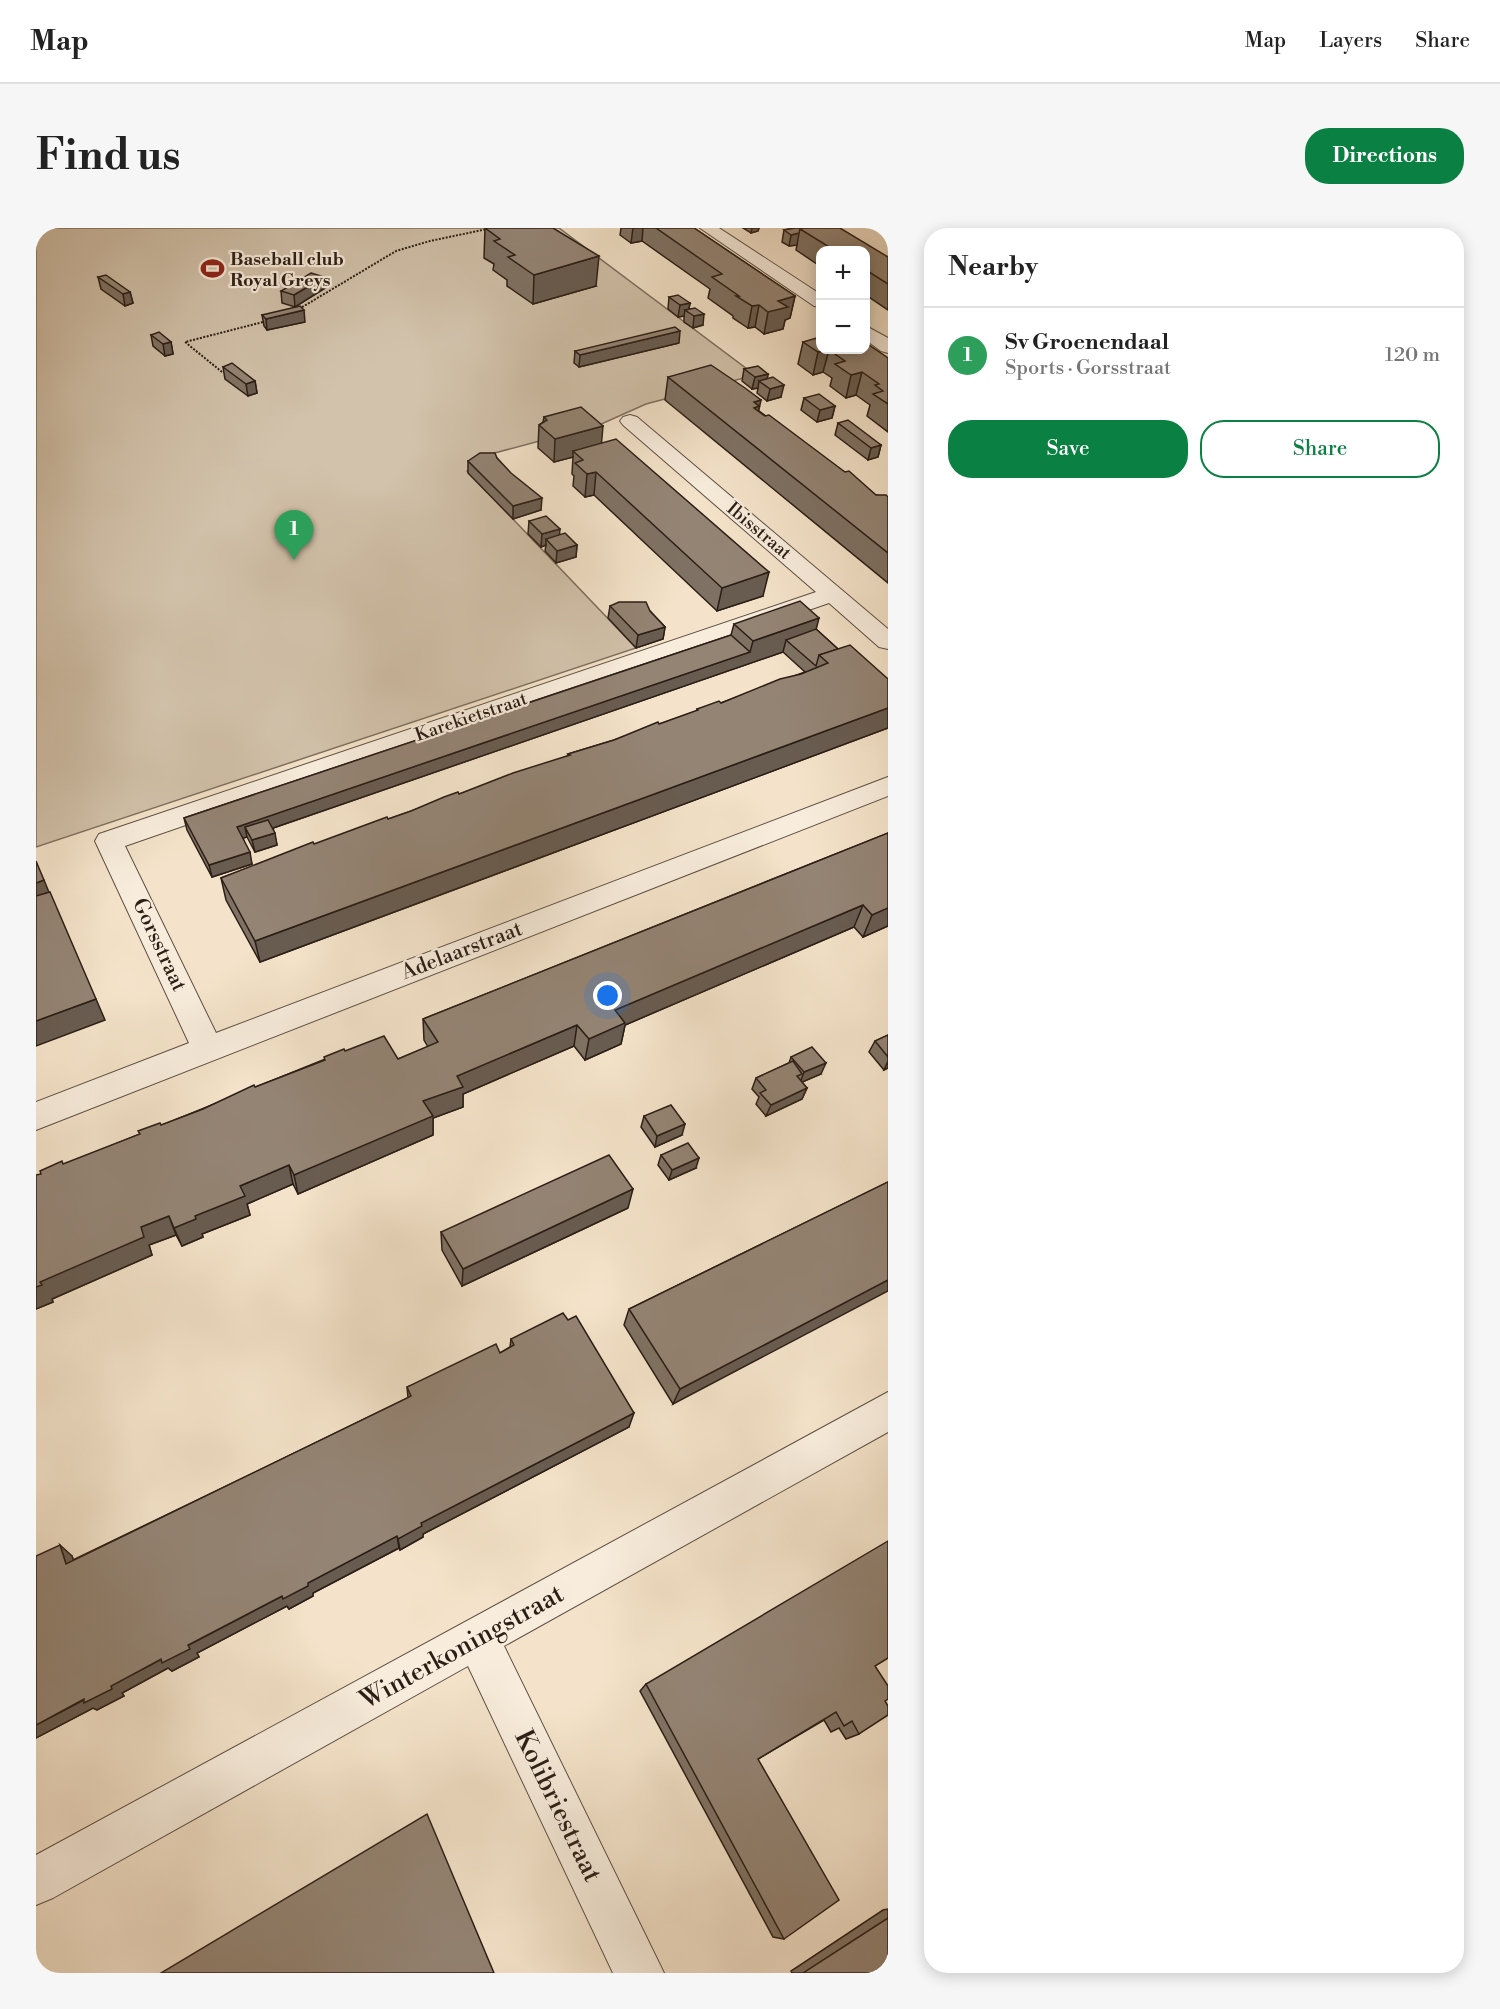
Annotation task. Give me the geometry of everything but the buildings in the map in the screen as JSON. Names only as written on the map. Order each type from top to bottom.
[{"type":"street","points":[[708,228],[817,300]]},
{"type":"street","points":[[870,335],[888,347]]},
{"type":"street","name":"Ibisstraat","points":[[630,421],[888,642]]},
{"type":"street","name":"Karekietstraat","points":[[109,841],[833,594]]},
{"type":"street","name":"Adelaarstraat","points":[[36,1116],[888,786]]},
{"type":"street","name":"Gorsstraat","points":[[109,841],[208,1050]]},
{"type":"street","name":"Winterkoningstraat","points":[[36,1881],[888,1411]]},
{"type":"street","name":"Kolibriestraat","points":[[477,1639],[639,1973]]},
{"type":"path","points":[[295,312],[396,251],[430,241],[492,228]]},
{"type":"path","points":[[222,372],[185,342],[273,320]]},
{"type":"shaded area","points":[[36,228],[559,228],[755,375],[646,404],[599,425],[491,454],[467,471],[636,648],[36,847]]},
{"type":"place","name":"Baseball club Royal Greys","points":[[212,269]]},
{"type":"place","name":"Sv Groenendaal","points":[[294,560]]}]
